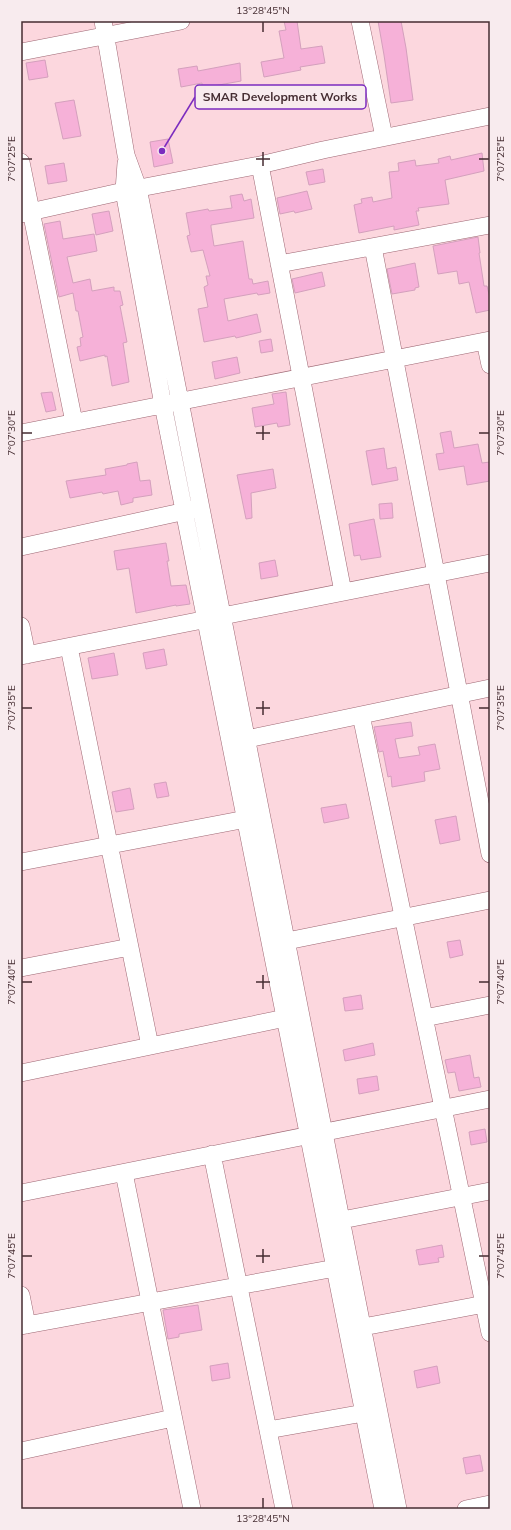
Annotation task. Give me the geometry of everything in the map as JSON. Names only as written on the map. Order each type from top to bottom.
[{"type":"street","points":[[21,52],[105,29],[181,21]]},
{"type":"street","points":[[360,21],[384,137]]},
{"type":"street","points":[[105,29],[126,155],[163,405],[206,619],[254,817],[287,941],[293,1017]]},
{"type":"street","points":[[26,213],[490,116]]},
{"type":"street","points":[[21,162],[26,213],[74,422]]},
{"type":"street","points":[[260,165],[343,592]]},
{"type":"street","points":[[131,190],[180,401],[247,739],[254,817],[372,1412],[398,1509]]},
{"type":"street","points":[[279,264],[490,225]]},
{"type":"street","points":[[373,247],[459,694],[483,781],[490,854]]},
{"type":"street","points":[[21,433],[488,340],[490,365]]},
{"type":"street","points":[[21,547],[201,508]]},
{"type":"street","points":[[21,626],[24,656],[490,563]]},
{"type":"street","points":[[69,647],[150,1046]]},
{"type":"street","points":[[247,739],[490,688]]},
{"type":"street","points":[[361,715],[462,1197],[487,1303],[490,1333]]},
{"type":"street","points":[[21,862],[254,817]]},
{"type":"street","points":[[287,941],[404,919],[490,900]]},
{"type":"street","points":[[21,968],[130,947]]},
{"type":"street","points":[[424,1018],[490,1004]]},
{"type":"street","points":[[21,1073],[293,1017]]},
{"type":"street","points":[[21,1193],[490,1099]]},
{"type":"street","points":[[316,1133],[342,1220],[343,1266],[362,1327],[383,1509]]},
{"type":"street","points":[[212,1154],[284,1509]]},
{"type":"street","points":[[124,1172],[192,1509]]},
{"type":"street","points":[[342,1220],[490,1191]]},
{"type":"street","points":[[21,1295],[24,1326],[343,1266]]},
{"type":"street","points":[[362,1327],[487,1303]]},
{"type":"street","points":[[268,1430],[372,1412]]},
{"type":"street","points":[[21,1451],[173,1418]]},
{"type":"street","points":[[466,1509],[490,1504]]},
{"type":"building","points":[[284,21],[297,21],[301,49],[322,46],[325,63],[300,67],[301,70],[264,77],[261,62],[284,58],[279,31],[286,30]]},
{"type":"building","points":[[378,21],[401,21],[413,100],[391,103]]},
{"type":"building","points":[[45,60],[48,77],[29,80],[26,63]]},
{"type":"building","points":[[240,63],[241,81],[202,88],[202,83],[181,87],[178,69],[197,66],[198,71]]},
{"type":"building","points":[[74,100],[81,136],[63,139],[55,103]]},
{"type":"building","points":[[168,139],[173,163],[154,167],[150,142]]},
{"type":"building","points":[[482,153],[484,171],[445,180],[449,204],[418,208],[419,211],[416,211],[419,225],[394,230],[394,226],[359,233],[354,205],[362,203],[361,199],[372,197],[373,202],[392,198],[389,172],[399,171],[398,163],[415,160],[416,166],[439,163],[438,159],[450,156],[451,160]]},
{"type":"building","points":[[64,163],[67,181],[48,184],[45,166]]},
{"type":"building","points":[[323,169],[325,182],[309,185],[306,172]]},
{"type":"building","points":[[307,191],[312,209],[295,213],[294,211],[280,214],[277,198]]},
{"type":"building","points":[[242,194],[244,201],[251,199],[254,218],[211,225],[211,227],[214,246],[243,241],[249,279],[252,279],[253,284],[268,281],[270,293],[258,295],[257,293],[224,299],[228,321],[257,314],[261,332],[236,338],[235,336],[204,342],[198,309],[208,307],[204,287],[208,285],[206,276],[210,276],[203,250],[191,252],[187,236],[190,235],[186,213],[208,209],[209,211],[232,208],[230,196]]},
{"type":"building","points":[[109,211],[113,231],[96,235],[92,214]]},
{"type":"building","points":[[60,221],[63,239],[94,234],[97,251],[67,257],[73,283],[90,279],[92,291],[114,287],[114,291],[120,291],[123,305],[120,306],[127,342],[123,343],[129,382],[112,386],[107,356],[105,357],[105,355],[80,361],[77,347],[81,346],[80,338],[83,337],[78,311],[76,311],[73,293],[59,297],[44,224]]},
{"type":"building","points":[[478,237],[484,286],[487,286],[490,298],[490,310],[476,313],[469,282],[459,284],[457,271],[438,274],[433,246]]},
{"type":"building","points":[[415,263],[419,287],[415,288],[415,290],[392,294],[387,269]]},
{"type":"building","points":[[322,272],[325,286],[295,293],[292,279]]},
{"type":"building","points":[[271,339],[273,351],[261,353],[259,341]]},
{"type":"building","points":[[237,357],[240,373],[215,379],[212,362]]},
{"type":"building","points":[[52,392],[56,410],[46,412],[41,393]]},
{"type":"building","points":[[286,392],[290,425],[278,427],[277,423],[255,427],[252,408],[274,404],[272,394]]},
{"type":"building","points":[[451,431],[454,448],[478,444],[482,463],[490,462],[490,481],[467,485],[464,466],[439,470],[436,454],[444,453],[440,433]]},
{"type":"building","points":[[384,448],[387,469],[396,467],[398,480],[372,485],[366,451]]},
{"type":"building","points":[[137,462],[140,481],[150,480],[152,495],[133,498],[133,502],[121,505],[118,491],[103,494],[102,492],[70,498],[66,481],[106,475],[105,469]]},
{"type":"building","points":[[273,469],[276,488],[251,493],[252,518],[246,519],[237,475]]},
{"type":"building","points":[[392,503],[393,518],[380,519],[379,504]]},
{"type":"building","points":[[374,519],[381,557],[361,560],[360,555],[354,556],[349,524]]},
{"type":"building","points":[[166,543],[171,586],[186,585],[190,604],[176,605],[136,613],[129,568],[117,570],[114,551]]},
{"type":"building","points":[[275,560],[278,576],[261,579],[259,563]]},
{"type":"building","points":[[164,649],[167,665],[146,669],[143,653]]},
{"type":"building","points":[[114,653],[118,675],[92,679],[88,658]]},
{"type":"building","points":[[411,722],[413,736],[395,739],[399,758],[420,755],[418,747],[435,744],[440,769],[424,772],[425,781],[392,787],[391,776],[388,777],[383,751],[379,752],[374,727]]},
{"type":"building","points":[[166,782],[169,796],[157,798],[154,784]]},
{"type":"building","points":[[130,788],[134,809],[116,812],[112,792]]},
{"type":"building","points":[[346,804],[349,818],[324,823],[321,808]]},
{"type":"building","points":[[456,816],[460,840],[440,844],[435,820]]},
{"type":"building","points":[[460,940],[463,955],[450,958],[447,942]]},
{"type":"building","points":[[361,995],[363,1009],[345,1011],[343,998]]},
{"type":"building","points":[[373,1043],[375,1055],[345,1061],[343,1050]]},
{"type":"building","points":[[470,1055],[474,1078],[479,1077],[481,1087],[459,1091],[455,1072],[448,1073],[445,1060]]},
{"type":"building","points":[[377,1076],[379,1090],[359,1094],[357,1079]]},
{"type":"building","points":[[485,1129],[487,1142],[471,1145],[469,1132]]},
{"type":"building","points":[[442,1245],[444,1257],[438,1258],[439,1262],[419,1265],[416,1250]]},
{"type":"building","points":[[198,1305],[202,1330],[179,1334],[179,1337],[168,1339],[163,1310]]},
{"type":"building","points":[[228,1363],[230,1378],[212,1381],[210,1366]]},
{"type":"building","points":[[437,1366],[440,1383],[417,1388],[414,1371]]},
{"type":"building","points":[[480,1455],[483,1471],[466,1474],[463,1458]]},
{"type":"place","name":"SMAR Development Works","points":[[162,151]]}]
